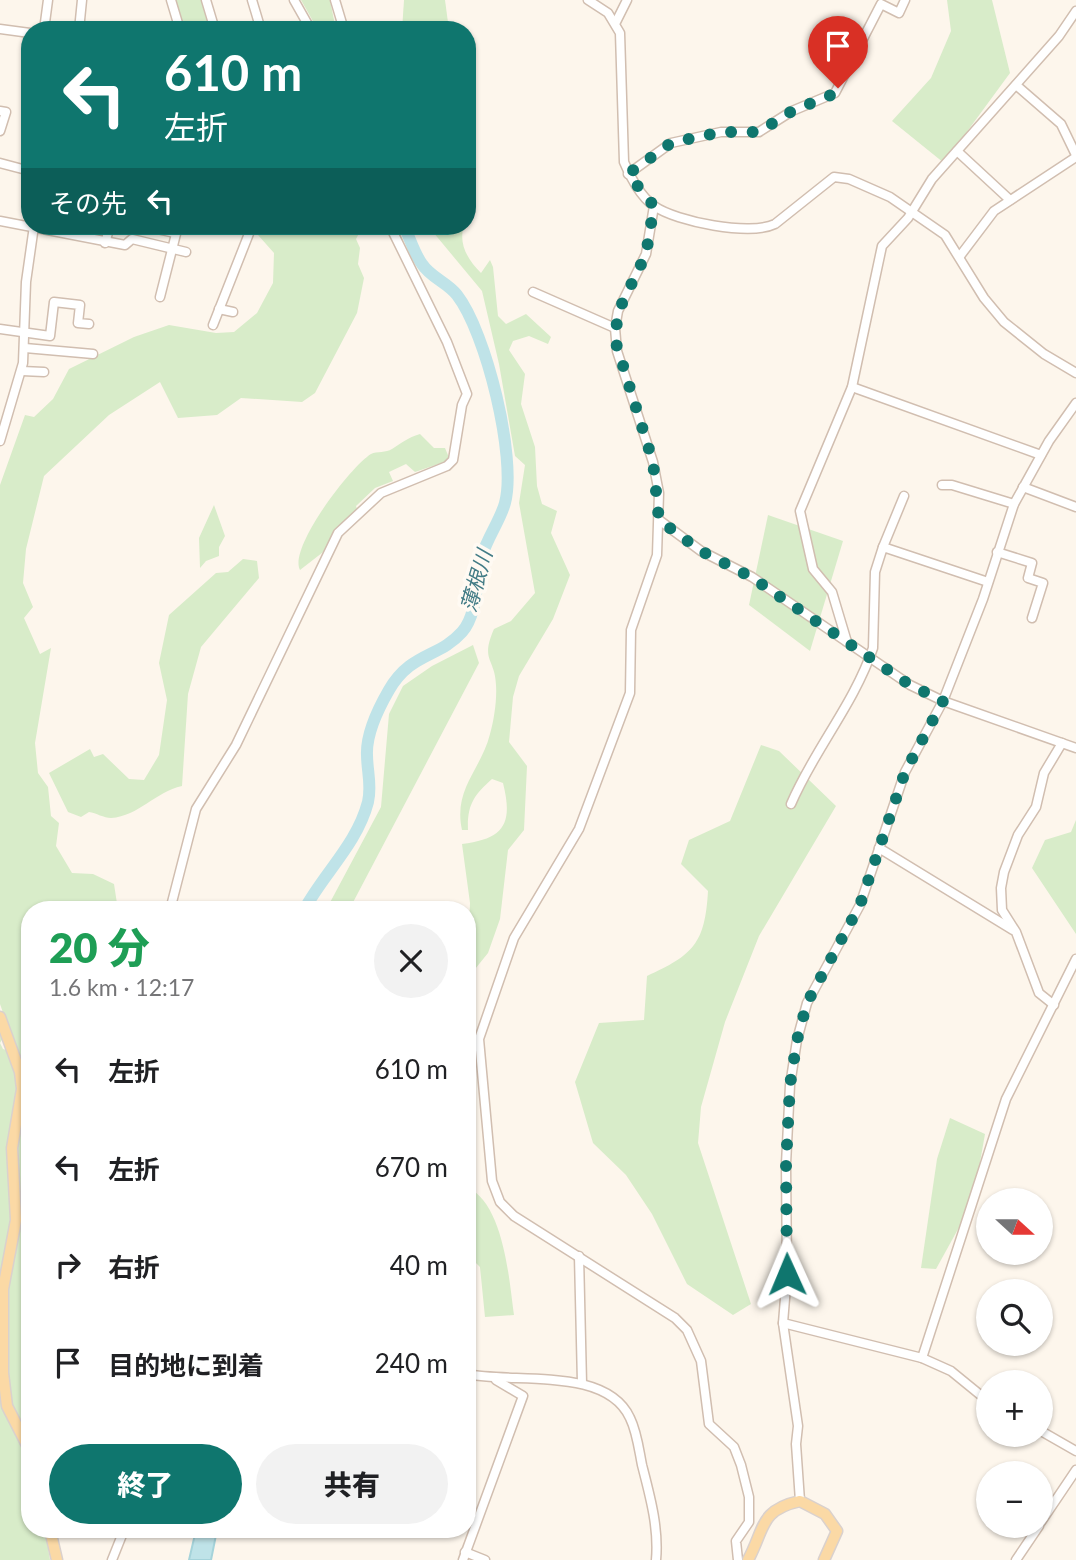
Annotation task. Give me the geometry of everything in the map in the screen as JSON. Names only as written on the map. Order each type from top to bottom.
[{"type":"main road","points":[[0,1017],[21,1080]]},
{"type":"main road","points":[[21,1095],[12,1148],[16,1220],[3,1289],[3,1373],[8,1406],[21,1433]]},
{"type":"main road","points":[[748,1560],[768,1516],[776,1508],[800,1501],[825,1514],[837,1531],[824,1560]]},
{"type":"main road","points":[[52,1538],[57,1560]]},
{"type":"street","points":[[45,21],[48,0]]},
{"type":"street","points":[[80,21],[82,0]]},
{"type":"street","points":[[171,0],[177,21]]},
{"type":"street","points":[[206,0],[212,21]]},
{"type":"street","points":[[252,0],[258,21]]},
{"type":"street","points":[[294,0],[305,21]]},
{"type":"street","points":[[335,0],[341,21]]},
{"type":"street","points":[[588,0],[603,8],[616,22],[620,33],[624,162],[628,174],[654,206],[703,223],[764,228],[775,224],[828,180],[839,177],[890,197],[940,229],[960,256],[984,298],[1004,322],[1044,354],[1076,373]]},
{"type":"street","points":[[616,22],[627,0]]},
{"type":"street","points":[[628,174],[671,143],[721,132],[759,132],[792,111],[835,93],[881,4],[899,13],[905,0]]},
{"type":"street","points":[[847,642],[832,592],[813,569],[800,511],[852,387],[882,246],[911,211],[932,179],[1072,25],[1076,11]]},
{"type":"street","points":[[0,29],[21,32]]},
{"type":"street","points":[[960,256],[994,211],[1076,156],[1061,124],[1016,85]]},
{"type":"street","points":[[0,111],[6,112],[0,131]]},
{"type":"street","points":[[957,151],[1010,200]]},
{"type":"street","points":[[0,163],[21,169]]},
{"type":"street","points":[[654,206],[646,254],[618,312],[615,328],[617,351],[653,462],[659,520],[655,564],[631,630],[633,679],[627,708],[579,829],[514,938],[479,1039],[496,1193],[506,1210],[675,1318],[693,1340],[701,1360],[705,1412],[709,1424],[734,1447],[749,1497],[749,1522],[736,1541],[738,1560]]},
{"type":"street","points":[[0,221],[21,225]]},
{"type":"street","points":[[0,441],[22,370],[26,282],[33,235]]},
{"type":"street","points":[[70,235],[124,245],[132,239],[186,251]]},
{"type":"street","points":[[105,243],[107,235]]},
{"type":"street","points":[[160,297],[174,235]]},
{"type":"street","points":[[213,325],[248,235]]},
{"type":"street","points":[[172,901],[196,809],[236,745],[338,533],[381,493],[447,466],[453,460],[462,405],[467,394],[447,342],[394,235]]},
{"type":"street","points":[[533,292],[615,328]]},
{"type":"street","points":[[0,329],[50,336],[54,302],[80,305],[78,323],[89,324]]},
{"type":"street","points":[[219,309],[233,312]]},
{"type":"street","points":[[25,348],[93,354]]},
{"type":"street","points":[[22,370],[44,372]]},
{"type":"street","points":[[852,387],[1041,455]]},
{"type":"street","points":[[800,1501],[796,1444],[798,1426],[783,1323],[787,1274],[786,1164],[790,1085],[797,1040],[807,1003],[860,905],[905,772],[943,701],[1014,504],[1041,455],[1076,403]]},
{"type":"street","points":[[0,406],[12,408]]},
{"type":"street","points":[[942,485],[951,485],[1014,504]]},
{"type":"street","points":[[1023,487],[1076,507]]},
{"type":"street","points":[[791,804],[806,769],[847,703],[870,658],[873,648],[875,572],[904,496]]},
{"type":"street","points":[[659,520],[701,551],[751,577],[910,685],[943,701],[1076,748]]},
{"type":"street","points":[[883,547],[988,582]]},
{"type":"street","points":[[997,552],[1031,563],[1028,578],[1043,583],[1032,618]]},
{"type":"street","points":[[1054,1005],[1039,993],[1016,932],[1002,910],[1003,872],[1018,835],[1036,807],[1044,774],[1062,743]]},
{"type":"street","points":[[879,848],[1016,932]]},
{"type":"street","points":[[922,1358],[1006,1099],[1076,959]]},
{"type":"street","points":[[579,1256],[582,1383]]},
{"type":"street","points":[[783,1323],[922,1358],[951,1371],[976,1391]]},
{"type":"street","points":[[476,1376],[496,1380],[523,1396],[476,1523]]},
{"type":"street","points":[[496,1380],[508,1378],[582,1383],[609,1393],[631,1420],[658,1537],[656,1560]]},
{"type":"street","points":[[1053,1438],[1076,1451]]},
{"type":"street","points":[[1053,1505],[1075,1472]]},
{"type":"street","points":[[112,1560],[121,1538]]},
{"type":"street","points":[[471,1538],[464,1556],[485,1560]]},
{"type":"street","points":[[1016,1560],[1031,1538]]},
{"type":"green space","points":[[174,0],[201,0],[207,21],[180,21]]},
{"type":"green space","points":[[301,0],[330,0],[334,21],[313,21]]},
{"type":"green space","points":[[404,0],[445,0],[448,21],[403,21]]},
{"type":"green space","points":[[947,0],[992,0],[1010,73],[944,163],[892,121],[931,78],[951,31]]},
{"type":"green space","points":[[258,235],[358,235],[356,239],[360,248],[358,264],[364,278],[357,313],[315,393],[302,402],[241,398],[217,415],[178,418],[160,382],[109,415],[44,476],[26,549],[23,583],[33,607],[24,618],[40,654],[51,648],[35,743],[38,773],[48,787],[51,816],[59,823],[56,846],[72,873],[93,874],[114,884],[117,901],[21,901],[21,1064],[0,1004],[0,485],[25,415],[34,417],[53,399],[69,369],[134,337],[169,325],[216,333],[234,332],[257,313],[273,283],[274,253]]},
{"type":"green space","points":[[435,235],[462,235],[465,251],[481,273],[490,260],[498,316],[506,324],[526,314],[551,337],[548,344],[529,336],[513,341],[509,350],[525,374],[521,404],[535,447],[537,486],[542,504],[557,511],[551,533],[570,575],[553,619],[519,676],[513,697],[509,742],[527,766],[524,830],[508,850],[500,919],[488,953],[476,968],[476,901],[470,901],[462,844],[488,838],[502,827],[507,809],[503,783],[492,779],[481,790],[473,801],[468,830],[462,830],[461,803],[486,747],[495,710],[495,676],[488,654],[490,639],[494,629],[511,621],[535,593],[519,503],[525,465],[515,456],[499,364],[482,291]]},
{"type":"green space","points":[[420,434],[434,448],[445,448],[450,460],[415,472],[406,464],[389,472],[393,481],[375,488],[356,506],[358,512],[327,549],[300,570],[299,559],[303,544],[324,508],[350,474],[371,454],[390,450]]},
{"type":"green space","points":[[214,505],[225,536],[219,547],[219,556],[206,561],[200,568],[199,538]]},
{"type":"green space","points":[[768,515],[843,541],[810,651],[749,605]]},
{"type":"green space","points":[[243,559],[257,561],[259,578],[201,647],[188,694],[182,786],[163,793],[139,809],[121,816],[108,818],[89,812],[81,817],[68,812],[49,773],[90,749],[94,757],[103,754],[129,779],[144,780],[159,755],[167,700],[159,663],[169,615],[216,573],[228,572]]},
{"type":"green space","points":[[473,645],[479,663],[354,901],[331,901],[381,807],[389,714],[403,686],[432,666]]},
{"type":"green space","points":[[761,745],[779,751],[836,806],[759,936],[725,1022],[701,1107],[698,1143],[751,1304],[733,1315],[687,1284],[652,1214],[626,1175],[593,1143],[575,1082],[599,1023],[644,1020],[647,976],[686,954],[700,936],[708,891],[681,864],[689,840],[730,821]]},
{"type":"green space","points":[[1076,820],[1076,934],[1032,868],[1045,840],[1071,832]]},
{"type":"green space","points":[[0,1026],[4,1036],[0,1043]]},
{"type":"green space","points":[[0,1043],[3,1049],[10,1051],[19,1093],[0,1374]]},
{"type":"green space","points":[[21,1118],[21,1426],[11,1405],[6,1372],[7,1288],[19,1202],[16,1148]]},
{"type":"green space","points":[[950,1118],[985,1134],[973,1202],[936,1269],[921,1268],[937,1159]]},
{"type":"green space","points":[[476,1194],[489,1209],[497,1225],[507,1263],[514,1315],[485,1317],[480,1267],[476,1263]]},
{"type":"green space","points":[[0,1374],[21,1434],[21,1538],[46,1538],[50,1560],[0,1560]]},
{"type":"water","points":[[194,1538],[215,1538],[211,1560],[189,1560]]},
{"type":"waterway","name":"薄根川","points":[[309,901],[348,845],[363,817],[370,790],[368,738],[389,690],[406,669],[444,647],[467,625],[474,606],[482,556],[505,503],[508,483],[503,427],[488,365],[478,337],[457,295],[422,264],[408,235]]},
{"type":"route","points":[[787,1274],[786,1164],[790,1085],[797,1040],[807,1003],[860,905],[905,772],[943,701],[910,685],[751,577],[701,551],[659,520],[659,492],[653,462],[617,351],[615,328],[618,312],[646,254],[649,220],[654,206],[628,174],[671,143],[721,132],[759,132],[792,111],[835,93],[838,88]]}]
